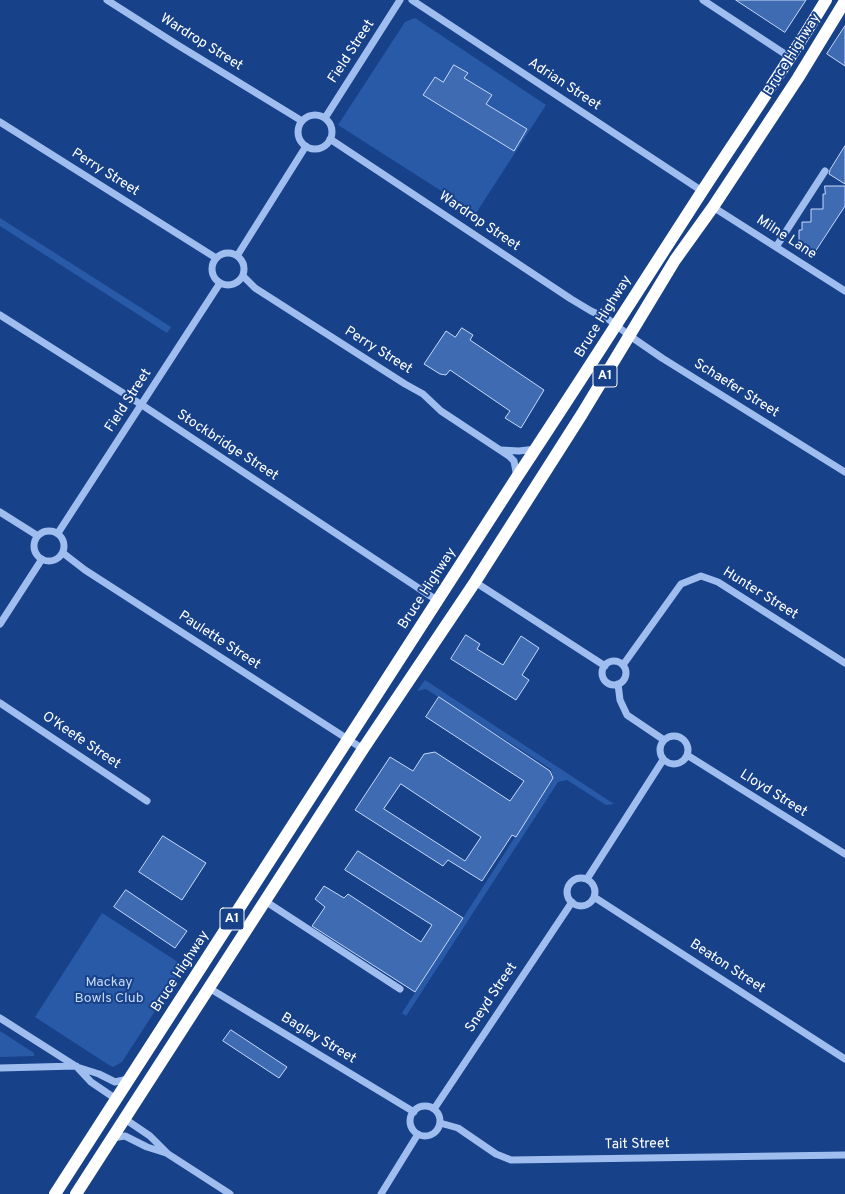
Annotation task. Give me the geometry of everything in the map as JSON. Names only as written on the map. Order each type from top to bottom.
[{"type":"highway","name":"Bruce Highway","points":[[55,1194],[581,380],[615,325],[791,58],[826,0]]},
{"type":"highway","name":"Bruce Highway","points":[[76,1194],[363,750],[475,582],[582,414],[675,260],[713,207],[798,78],[845,1]]},
{"type":"highway","points":[[832,20],[845,13]]},
{"type":"highway","points":[[116,1099],[124,1098],[132,1092],[179,1021],[206,993]]},
{"type":"highway","points":[[60,1194],[77,1174],[109,1126],[125,1119]]},
{"type":"street","name":"Wardrop Street","points":[[107,0],[176,44],[302,120]]},
{"type":"street","name":"Field Street","points":[[325,118],[400,0]]},
{"type":"street","name":"Adrian Street","points":[[412,0],[702,191]]},
{"type":"street","points":[[703,0],[791,58]]},
{"type":"street","points":[[312,115],[318,115],[325,118],[332,128],[330,139],[324,146],[318,149],[306,146],[300,140],[298,128],[302,120],[312,115]]},
{"type":"street","name":"Perry Street","points":[[0,122],[216,258]]},
{"type":"street","name":"Wardrop Street","points":[[330,139],[571,299],[608,319],[615,325]]},
{"type":"street","points":[[237,256],[306,146]]},
{"type":"street","points":[[776,247],[825,171]]},
{"type":"street","name":"Milne Lane","points":[[713,207],[845,291]]},
{"type":"street","points":[[226,253],[232,253],[237,256],[242,260],[244,266],[243,276],[231,285],[220,283],[212,271],[212,266],[216,258],[226,253]]},
{"type":"street","name":"Perry Street","points":[[243,276],[255,288],[423,394],[440,411],[510,456],[514,461],[517,477]]},
{"type":"street","name":"Field Street","points":[[58,534],[220,283]]},
{"type":"street","name":"Stockbridge Street","points":[[0,314],[142,405],[438,600]]},
{"type":"street","name":"Schaefer Street","points":[[615,325],[662,358],[845,472]]},
{"type":"street","name":"Perry Street","points":[[499,449],[518,451],[536,449]]},
{"type":"street","points":[[0,512],[38,536]]},
{"type":"street","points":[[48,531],[53,531],[58,534],[64,542],[63,553],[52,561],[42,559],[36,553],[34,548],[34,542],[38,536],[42,532],[48,531]]},
{"type":"street","name":"Paulette Street","points":[[63,553],[85,570],[363,750]]},
{"type":"street","points":[[0,624],[42,559]]},
{"type":"street","name":"Hunter Street","points":[[623,665],[681,584],[702,576],[718,582],[845,663]]},
{"type":"street","points":[[475,582],[605,666]]},
{"type":"street","points":[[612,661],[616,661],[623,665],[626,676],[622,682],[618,684],[610,684],[604,678],[603,674],[605,666],[612,661]]},
{"type":"street","points":[[618,684],[622,708],[627,715],[664,740]]},
{"type":"street","name":"O'Keefe Street","points":[[0,703],[147,801]]},
{"type":"street","points":[[673,736],[681,738],[687,746],[687,755],[684,760],[678,764],[672,764],[663,760],[660,753],[660,748],[664,740],[673,736]]},
{"type":"street","name":"Lloyd Street","points":[[687,755],[845,854]]},
{"type":"street","points":[[587,879],[663,760]]},
{"type":"street","points":[[579,878],[587,879],[594,888],[594,897],[586,905],[576,905],[572,902],[567,893],[570,884],[579,878]]},
{"type":"street","name":"Beaton Street","points":[[594,897],[845,1059]]},
{"type":"street","points":[[265,901],[400,989]]},
{"type":"street","name":"Sneyd Street","points":[[434,1109],[572,902]]},
{"type":"street","name":"Bagley Street","points":[[206,993],[414,1112]]},
{"type":"street","points":[[0,1018],[77,1066],[115,1082],[130,1078]]},
{"type":"street","points":[[77,1066],[91,1082],[116,1099]]},
{"type":"street","points":[[0,1068],[77,1066]]},
{"type":"street","points":[[424,1106],[434,1109],[438,1113],[440,1123],[437,1130],[433,1133],[423,1135],[418,1134],[412,1128],[411,1123],[411,1118],[414,1112],[424,1106]]},
{"type":"street","points":[[125,1119],[150,1136],[168,1154],[230,1194]]},
{"type":"street","name":"Tait Street","points":[[440,1123],[458,1128],[496,1154],[511,1160],[845,1155]]},
{"type":"street","points":[[381,1194],[418,1134]]},
{"type":"street","points":[[112,1138],[126,1136],[147,1147],[168,1154]]},
{"type":"green space","points":[[415,18],[546,105],[476,213],[338,125],[405,22]]},
{"type":"green space","points":[[0,218],[171,327],[167,333],[0,226]]},
{"type":"green space","points":[[425,680],[614,804],[606,805],[567,780],[558,782],[406,1016],[402,1013],[553,778],[551,769],[426,689],[417,691]]},
{"type":"green space","name":"Mackay Bowls Club","points":[[102,913],[184,966],[122,1062],[113,1067],[35,1017]]},
{"type":"green space","points":[[0,1031],[34,1053],[34,1056],[0,1057]]},
{"type":"building","points":[[736,0],[806,0],[785,32]]},
{"type":"building","points":[[845,26],[845,66],[827,54]]},
{"type":"building","points":[[454,65],[468,73],[464,78],[492,95],[486,104],[527,129],[514,151],[423,95],[435,77],[443,82]]},
{"type":"building","points":[[845,146],[845,184],[829,174]]},
{"type":"building","points":[[825,186],[845,186],[845,206],[811,258],[796,249],[799,243],[799,230],[802,230],[802,222],[811,222],[811,209],[823,209],[823,194],[825,194]]},
{"type":"building","points":[[462,328],[473,335],[470,340],[544,390],[521,428],[505,418],[510,411],[450,370],[446,375],[440,374],[424,364],[446,331],[455,337]]},
{"type":"building","points":[[466,635],[480,644],[477,649],[503,665],[521,636],[539,648],[522,675],[529,680],[516,700],[451,659]]},
{"type":"building","points":[[439,697],[550,771],[553,778],[516,837],[512,835],[482,881],[448,860],[443,866],[355,810],[390,757],[413,771],[424,754],[435,752],[510,801],[524,781],[426,717]],"holes":[[[401,784],[481,837],[465,861],[384,809]]]},
{"type":"building","points":[[163,836],[206,863],[182,900],[139,872]]},
{"type":"building","points":[[358,851],[463,918],[415,992],[312,926],[325,907],[315,899],[324,886],[344,898],[348,894],[421,942],[432,925],[345,870]]},
{"type":"building","points":[[126,890],[187,931],[175,948],[114,907]]},
{"type":"building","points":[[231,1030],[287,1067],[279,1078],[223,1041]]}]
